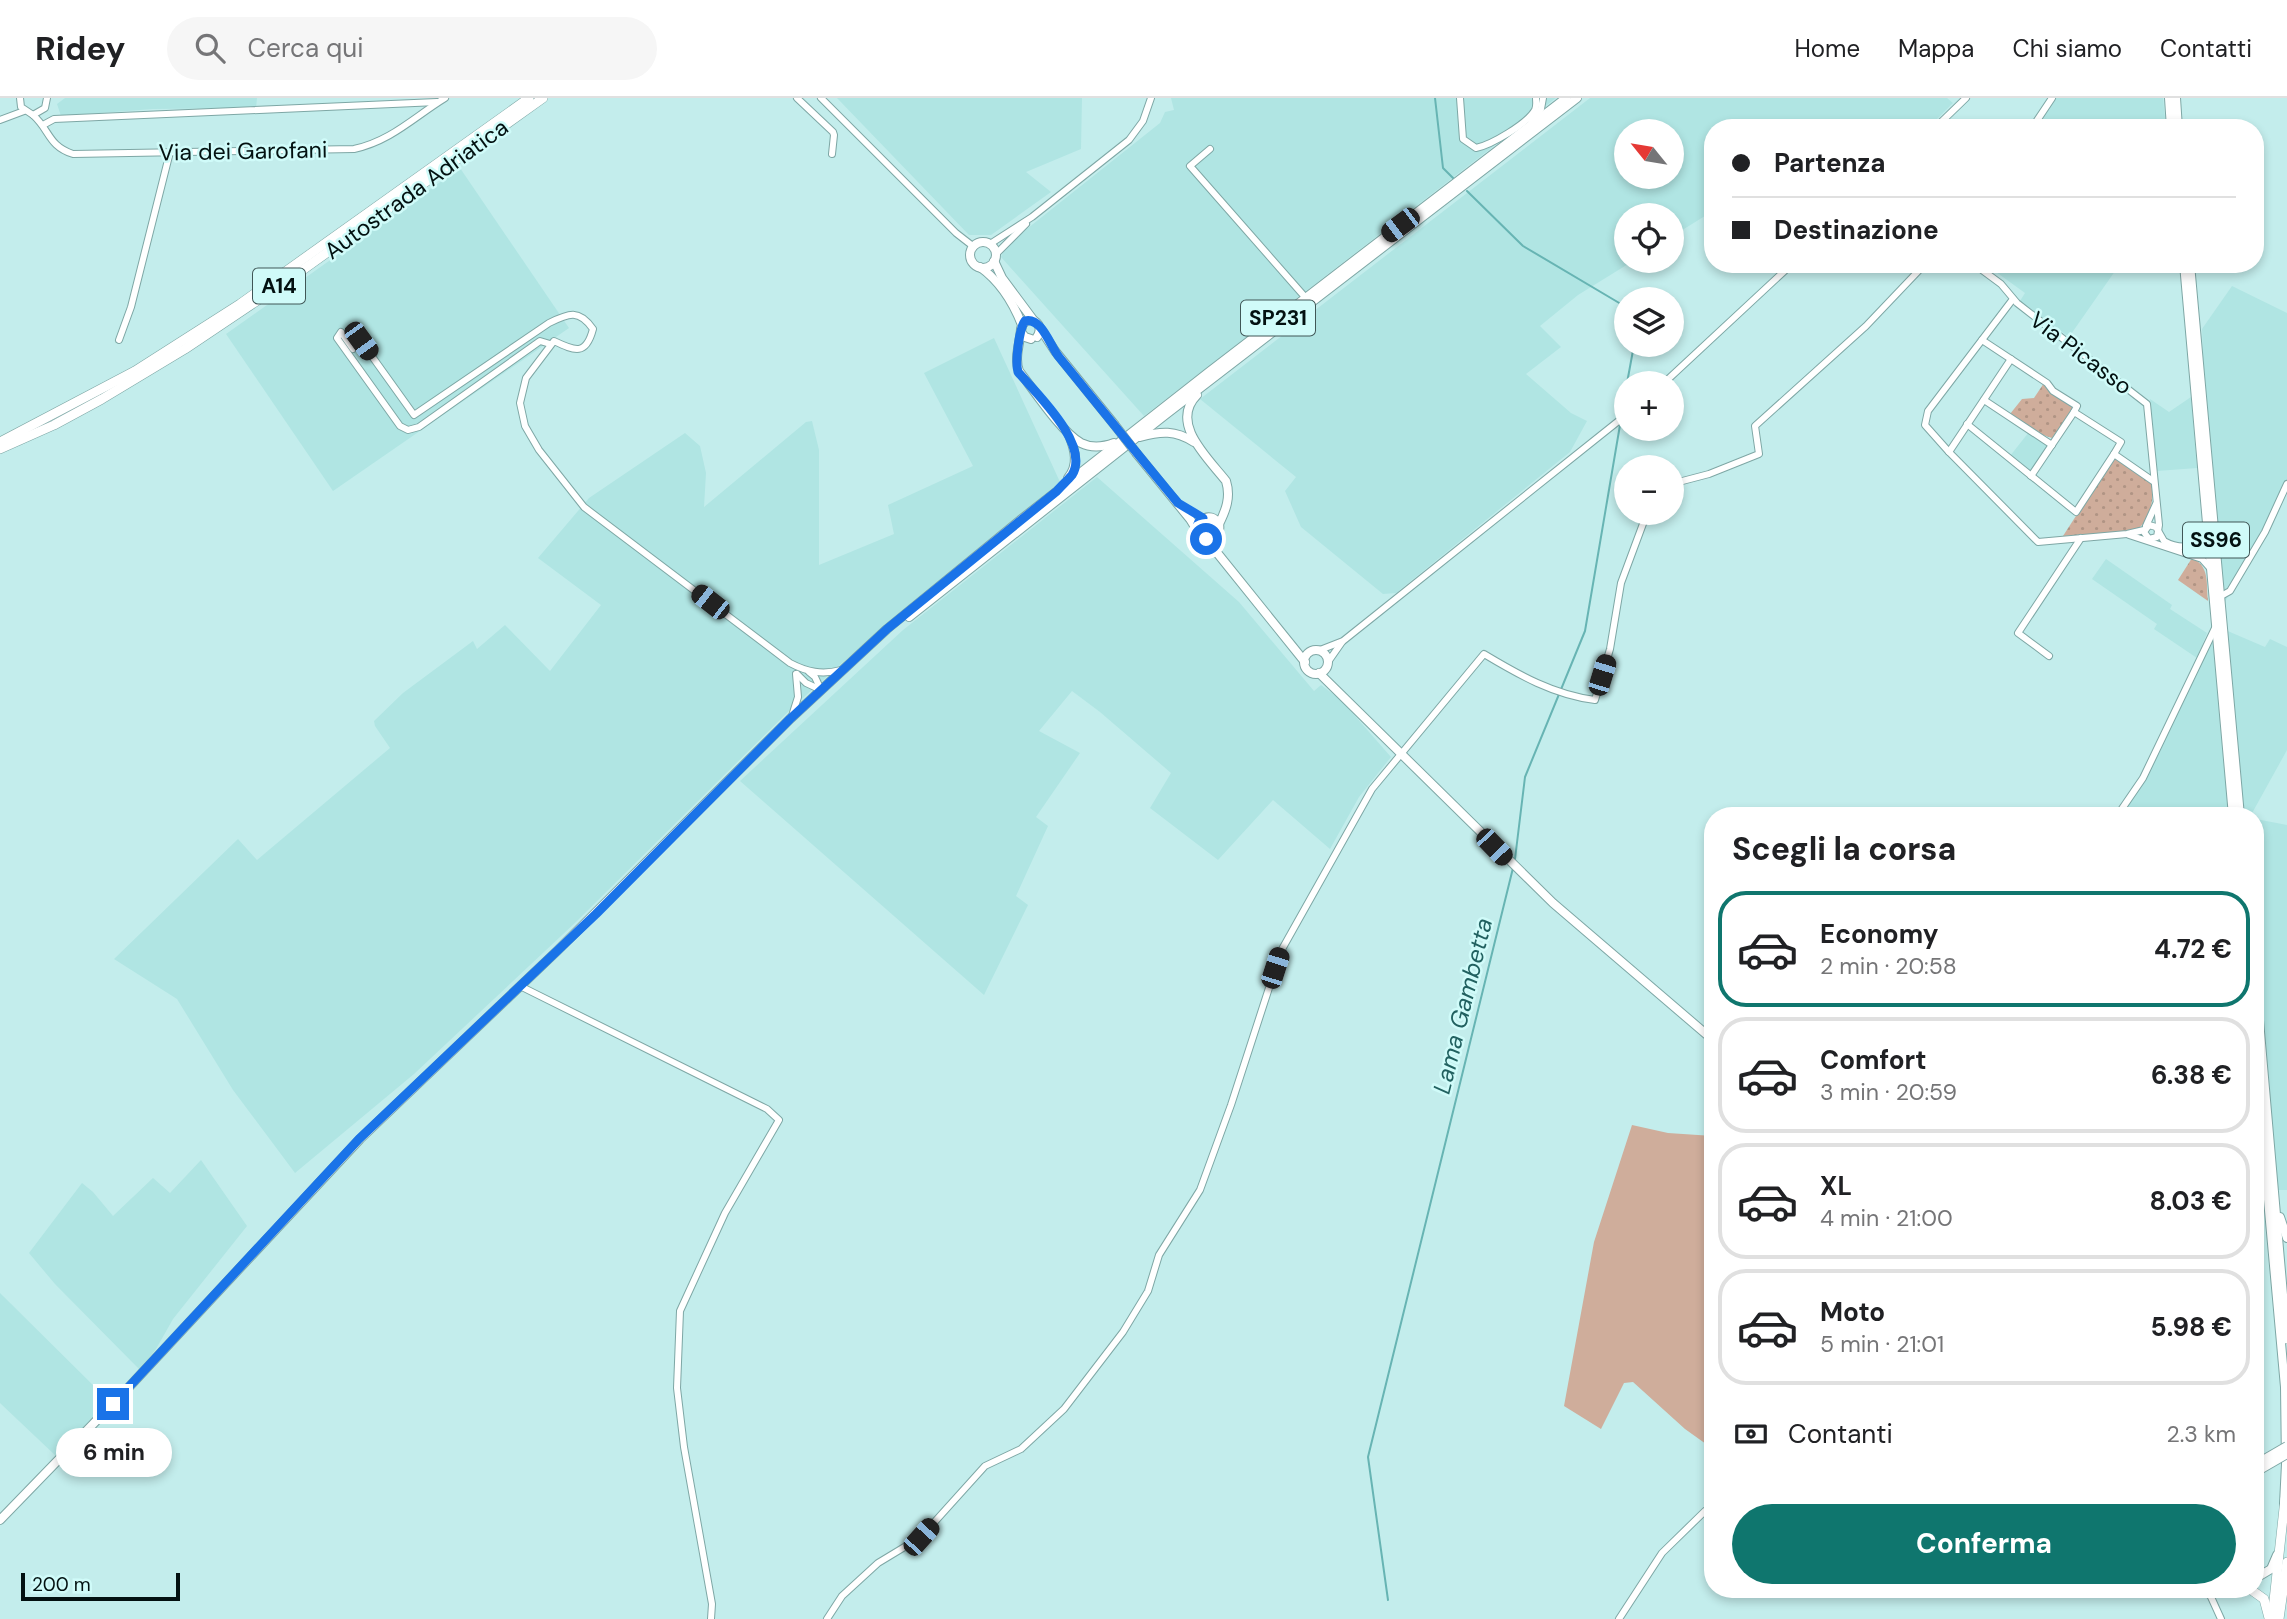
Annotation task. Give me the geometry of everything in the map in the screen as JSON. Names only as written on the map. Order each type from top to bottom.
[{"type":"highway","name":"Autostrada Adriatica","points":[[0,442],[107,388],[220,318],[529,98]]},
{"type":"highway","name":"Autostrada Adriatica","points":[[0,449],[102,400],[185,349],[297,274],[543,98]]},
{"type":"highway","points":[[2284,1306],[2287,1339]]},
{"type":"highway","points":[[2271,1619],[2285,1499]]},
{"type":"highway","points":[[2279,1619],[2287,1562]]},
{"type":"highway","points":[[2263,1598],[2271,1619]]},
{"type":"main road","name":"SP231","points":[[854,660],[1305,297],[1566,98]]},
{"type":"main road","name":"SP231","points":[[0,1520],[138,1378],[359,1139],[520,986],[844,669],[934,589],[1057,491],[1214,376],[1577,98]]},
{"type":"main road","points":[[2169,98],[2170,119]]},
{"type":"main road","points":[[2176,98],[2177,119]]},
{"type":"main road","points":[[981,243],[990,244],[1002,278],[1035,331],[1022,335],[1008,297],[992,276],[971,259],[974,247],[981,243]]},
{"type":"main road","points":[[980,267],[988,267],[995,258]]},
{"type":"main road","name":"SS96","points":[[2185,273],[2232,807]]},
{"type":"main road","name":"SS96","points":[[2191,273],[2239,807]]},
{"type":"main road","points":[[1197,444],[1170,431],[1134,435],[1114,443],[1095,446],[1083,443],[1068,432],[1018,372],[1016,365],[1021,327],[1027,320],[1055,351],[1114,424],[1137,454],[1178,503],[1199,535],[1206,539],[1311,672],[1319,673],[1336,689],[1553,903],[1704,1032]]},
{"type":"main road","points":[[1018,353],[1035,331]]},
{"type":"main road","points":[[1206,539],[1213,539],[1219,528],[1229,491],[1226,481],[1190,432],[1186,409],[1214,376]]},
{"type":"main road","points":[[1057,491],[1072,474],[1076,463],[1068,432]]},
{"type":"main road","points":[[1197,529],[1198,523],[1228,502]]},
{"type":"main road","points":[[1178,503],[1207,517],[1219,528],[1225,564]]},
{"type":"main road","points":[[1288,642],[1326,654],[1336,689]]},
{"type":"main road","points":[[1304,662],[1308,653],[1317,650]]},
{"type":"main road","points":[[1319,673],[1328,664]]},
{"type":"main road","points":[[2264,1078],[2284,1306]]},
{"type":"main road","points":[[2264,1155],[2285,1387],[2285,1499],[2276,1561],[2264,1573]]},
{"type":"main road","points":[[2275,1204],[2287,1238]]},
{"type":"main road","points":[[2284,1306],[2287,1296]]},
{"type":"main road","points":[[2264,1459],[2287,1446]]},
{"type":"main road","points":[[2264,1467],[2287,1454]]},
{"type":"street","points":[[42,124],[47,98]]},
{"type":"street","points":[[797,98],[833,132],[832,154]]},
{"type":"street","points":[[821,98],[956,233],[974,247]]},
{"type":"street","points":[[990,244],[1032,217],[1129,140],[1143,121],[1151,98]]},
{"type":"street","points":[[1460,98],[1463,139],[1476,148],[1492,143],[1526,119],[1535,109],[1536,98]]},
{"type":"street","points":[[1521,133],[1538,115],[1543,98]]},
{"type":"street","points":[[1944,119],[1966,98]]},
{"type":"street","points":[[2038,119],[2052,98]]},
{"type":"street","points":[[5,117],[20,100],[24,111]]},
{"type":"street","points":[[42,124],[54,118],[442,100]]},
{"type":"street","name":"Via dei Garofani","points":[[50,139],[61,150],[73,154],[354,149],[373,145],[401,130],[442,100]]},
{"type":"street","points":[[33,114],[43,110]]},
{"type":"street","points":[[5,117],[24,111],[33,114],[50,139]]},
{"type":"street","points":[[50,139],[48,129],[62,119]]},
{"type":"street","points":[[1210,149],[1190,166],[1305,297]]},
{"type":"street","points":[[119,340],[131,307],[170,152]]},
{"type":"street","points":[[995,258],[1032,217]]},
{"type":"street","points":[[1677,371],[1782,273]]},
{"type":"street","points":[[1684,481],[1709,474],[1759,454],[1755,426],[1866,326],[1916,273]]},
{"type":"street","name":"Via Picasso","points":[[1988,273],[2013,299],[2145,401],[2148,408],[2158,532]]},
{"type":"street","points":[[2013,299],[1928,411],[1926,425],[1931,432],[2038,542],[2127,534],[2154,526],[2160,537],[2169,544],[2186,547],[2201,542],[2207,526]]},
{"type":"street","points":[[550,344],[540,341],[419,427],[408,430],[400,426],[337,338],[341,332],[353,349],[361,341],[414,415],[562,316],[576,313],[586,318],[593,329],[590,342],[581,349],[572,350],[554,341],[526,378],[520,402],[525,426],[539,450],[584,507],[790,663],[815,677],[821,690]]},
{"type":"street","points":[[1982,340],[2077,406],[2031,475]]},
{"type":"street","points":[[1949,452],[2011,359]]},
{"type":"street","points":[[1984,400],[2052,444]]},
{"type":"street","points":[[1967,424],[2076,512],[2121,442],[2074,412]]},
{"type":"street","points":[[1328,664],[1343,641],[1614,425]]},
{"type":"street","points":[[2114,454],[2153,481]]},
{"type":"street","points":[[2221,596],[2230,591],[2264,532],[2287,484]]},
{"type":"street","points":[[2148,539],[2144,534],[2145,529],[2156,502]]},
{"type":"street","points":[[827,1619],[842,1596],[878,1563],[921,1537],[985,1466],[1021,1449],[1063,1409],[1123,1332],[1148,1291],[1159,1255],[1200,1190],[1281,951],[1372,789],[1484,654],[1524,677],[1573,697],[1595,700],[1610,649],[1621,583],[1643,525]]},
{"type":"street","points":[[2148,539],[2155,538],[2158,532]]},
{"type":"street","points":[[2127,534],[2202,559],[2212,572]]},
{"type":"street","points":[[2049,656],[2018,633],[2081,538]]},
{"type":"street","points":[[2124,807],[2143,778],[2216,626]]},
{"type":"street","points":[[1317,650],[1343,641]]},
{"type":"street","points":[[790,663],[805,683],[821,690]]},
{"type":"street","points":[[807,671],[827,673],[844,669]]},
{"type":"street","points":[[790,719],[798,697],[796,674]]},
{"type":"street","points":[[520,986],[756,1103],[779,1120],[724,1213],[680,1311],[677,1388],[684,1447],[712,1604],[711,1619]]},
{"type":"street","points":[[1619,1619],[1662,1553],[1704,1512]]},
{"type":"street","points":[[2210,1598],[2221,1619]]},
{"type":"street","points":[[2216,1607],[2218,1598]]},
{"type":"shaded area","points":[[65,98],[257,98],[256,108],[153,109],[61,116],[57,104]]},
{"type":"shaded area","points":[[837,98],[1082,98],[1081,149],[1026,172],[1051,192],[991,235],[969,235]]},
{"type":"shaded area","points":[[1171,98],[1556,98],[1144,416],[1001,257],[1004,250],[1023,232],[1160,123],[1165,112],[1174,110]]},
{"type":"shaded area","points":[[1590,98],[1947,98],[1953,103],[1937,119],[1704,119],[1704,217],[1684,229],[1684,203],[1614,203],[1614,273],[1578,295],[1540,326],[1561,347],[1526,374],[1571,413],[1587,421],[1570,452],[1396,593],[1383,594],[1301,527],[1285,491],[1296,477],[1200,399]]},
{"type":"shaded area","points":[[2054,98],[2163,98],[2165,119],[2040,119]]},
{"type":"shaded area","points":[[460,168],[569,328],[333,491],[226,334]]},
{"type":"shaded area","points":[[1997,273],[2114,273],[2069,337],[2020,301],[2025,293]]},
{"type":"shaded area","points":[[2232,286],[2287,313],[2287,487],[2225,602],[2202,329]]},
{"type":"shaded area","points":[[994,338],[1060,482],[794,706],[577,921],[414,1074],[295,1173],[233,1090],[177,999],[114,959],[238,839],[257,860],[390,748],[374,721],[403,693],[473,641],[477,649],[505,625],[550,671],[601,605],[538,558],[589,498],[685,433],[700,446],[706,473],[704,507],[806,422],[812,421],[819,450],[819,565],[894,534],[888,505],[973,466],[924,373]]},
{"type":"shaded area","points":[[2044,383],[2072,407],[2072,411],[2052,438],[2010,414],[2022,399],[2034,398]]},
{"type":"shaded area","points":[[2191,397],[2197,468],[2157,471],[2150,399],[2169,412]]},
{"type":"shaded area","points":[[2029,432],[2050,444],[2031,473],[2010,456]]},
{"type":"shaded area","points":[[2114,457],[2152,481],[2149,515],[2135,531],[2063,536]]},
{"type":"shaded area","points":[[1097,477],[1239,602],[1314,691],[1321,685],[1341,700],[1391,757],[1359,797],[1330,849],[1273,800],[1218,860],[1150,808],[1171,773],[1072,691],[1039,731],[1080,753],[1036,817],[1048,826],[1016,896],[1028,905],[984,995],[740,781],[903,630]]},
{"type":"shaded area","points":[[2192,558],[2198,561],[2204,570],[2208,601],[2178,580]]},
{"type":"shaded area","points":[[2106,559],[2172,605],[2170,609],[2207,633],[2197,658],[2154,629],[2157,624],[2092,579]]},
{"type":"shaded area","points":[[2216,626],[2265,647],[2270,639],[2287,647],[2287,750],[2255,807],[2124,807],[2143,778]]},
{"type":"shaded area","points":[[2264,821],[2287,825],[2287,1190],[2274,1190],[2272,1121],[2264,1049]]},
{"type":"shaded area","points":[[1632,1125],[1668,1133],[1704,1135],[1704,1443],[1633,1382],[1624,1383],[1601,1429],[1564,1406],[1594,1242]]},
{"type":"shaded area","points":[[201,1160],[247,1226],[173,1319],[140,1370],[55,1284],[29,1253],[82,1183],[113,1216],[153,1178],[170,1193]]},
{"type":"shaded area","points":[[0,1293],[110,1402],[56,1456],[0,1403]]},
{"type":"waterway","name":"Lama Gambetta","points":[[1435,98],[1443,168],[1453,178]]},
{"type":"waterway","name":"Lama Gambetta","points":[[1467,191],[1523,246],[1614,300]]},
{"type":"waterway","name":"Lama Gambetta","points":[[1629,371],[1632,357]]},
{"type":"waterway","name":"Lama Gambetta","points":[[1515,859],[1525,777],[1585,631],[1617,441]]},
{"type":"waterway","name":"Lama Gambetta","points":[[1388,1600],[1368,1457],[1513,868]]},
{"type":"route","points":[[113,1404],[359,1139],[596,914],[790,719],[887,629],[1057,491],[1072,474],[1076,463],[1068,432],[1018,372],[1016,359],[1025,321],[1037,323],[1055,351],[1178,503],[1203,518],[1197,529],[1199,535],[1206,539]]}]
